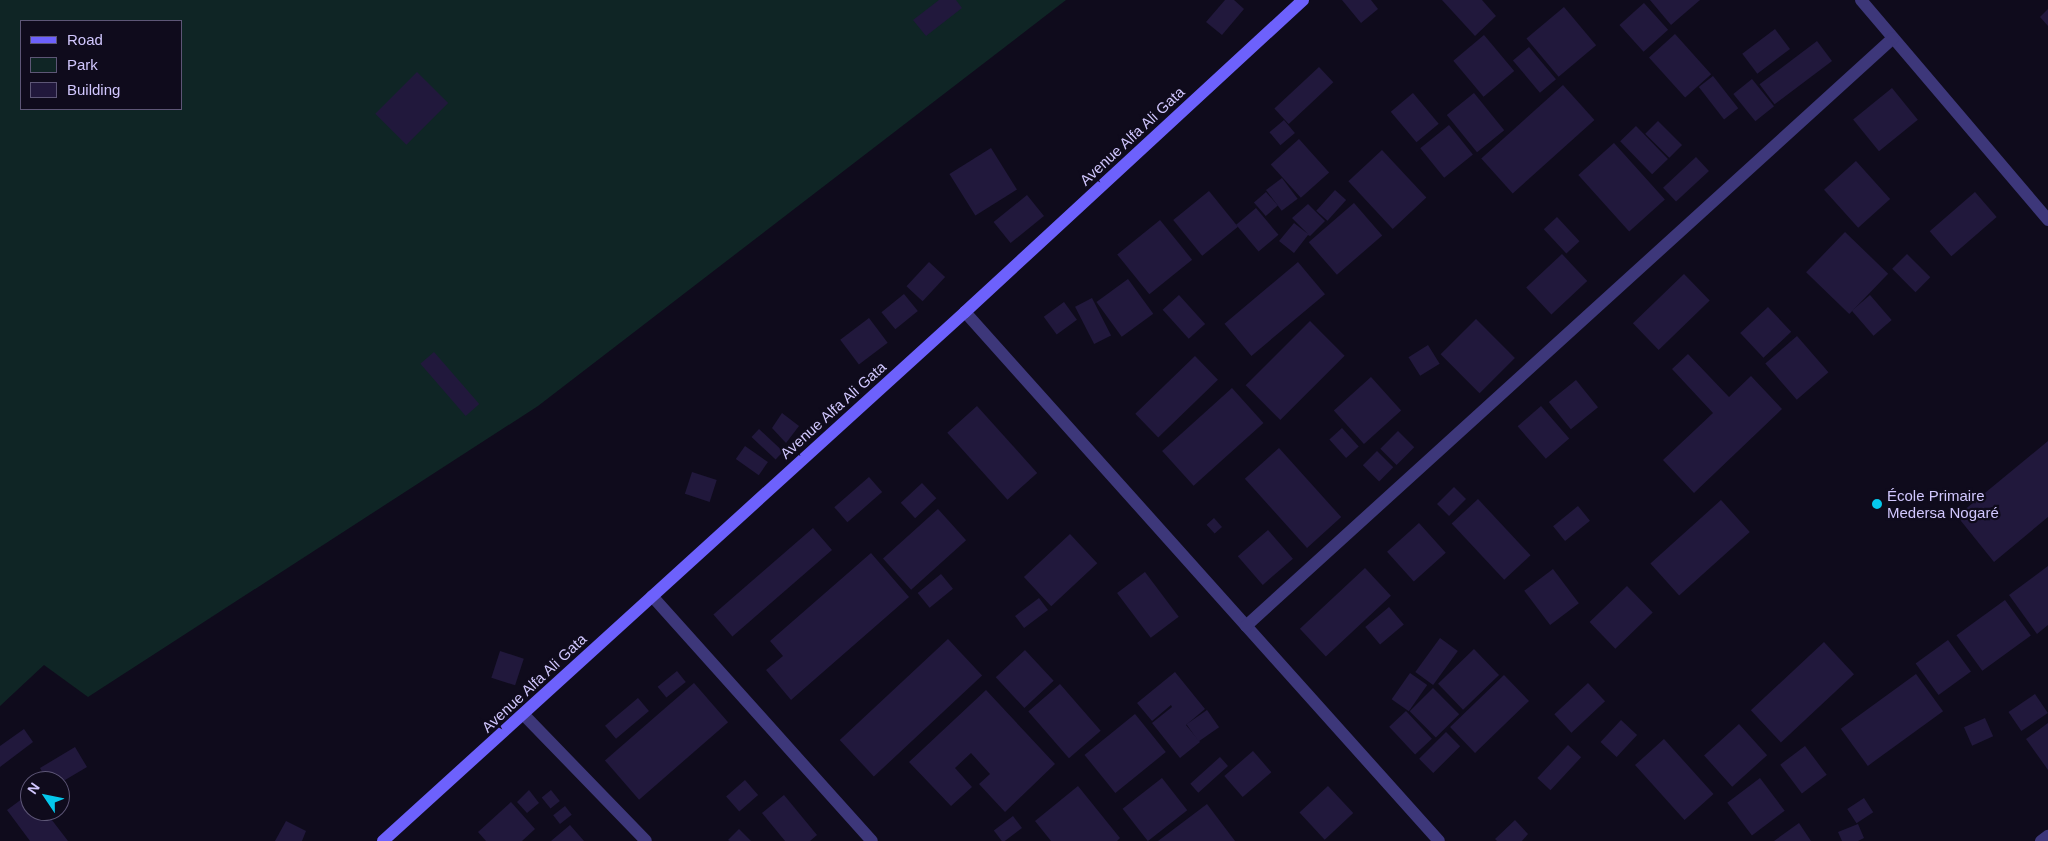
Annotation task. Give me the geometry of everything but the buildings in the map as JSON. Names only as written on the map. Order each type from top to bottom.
[{"type":"street","name":"Avenue Alfa Ali Gata","points":[[383,841],[524,715],[965,312],[1303,0]]},
{"type":"street","points":[[1861,0],[2048,220]]},
{"type":"street","points":[[1246,626],[1893,38]]},
{"type":"street","points":[[965,312],[1439,841]]},
{"type":"street","points":[[652,596],[872,841]]},
{"type":"street","points":[[524,715],[646,841]]},
{"type":"street","points":[[2041,841],[2048,836]]},
{"type":"green space","points":[[0,0],[1066,0],[538,406],[88,697],[44,665],[0,706]]},
{"type":"place","name":"École Primaire Medersa Nogaré","points":[[1877,504]]}]
